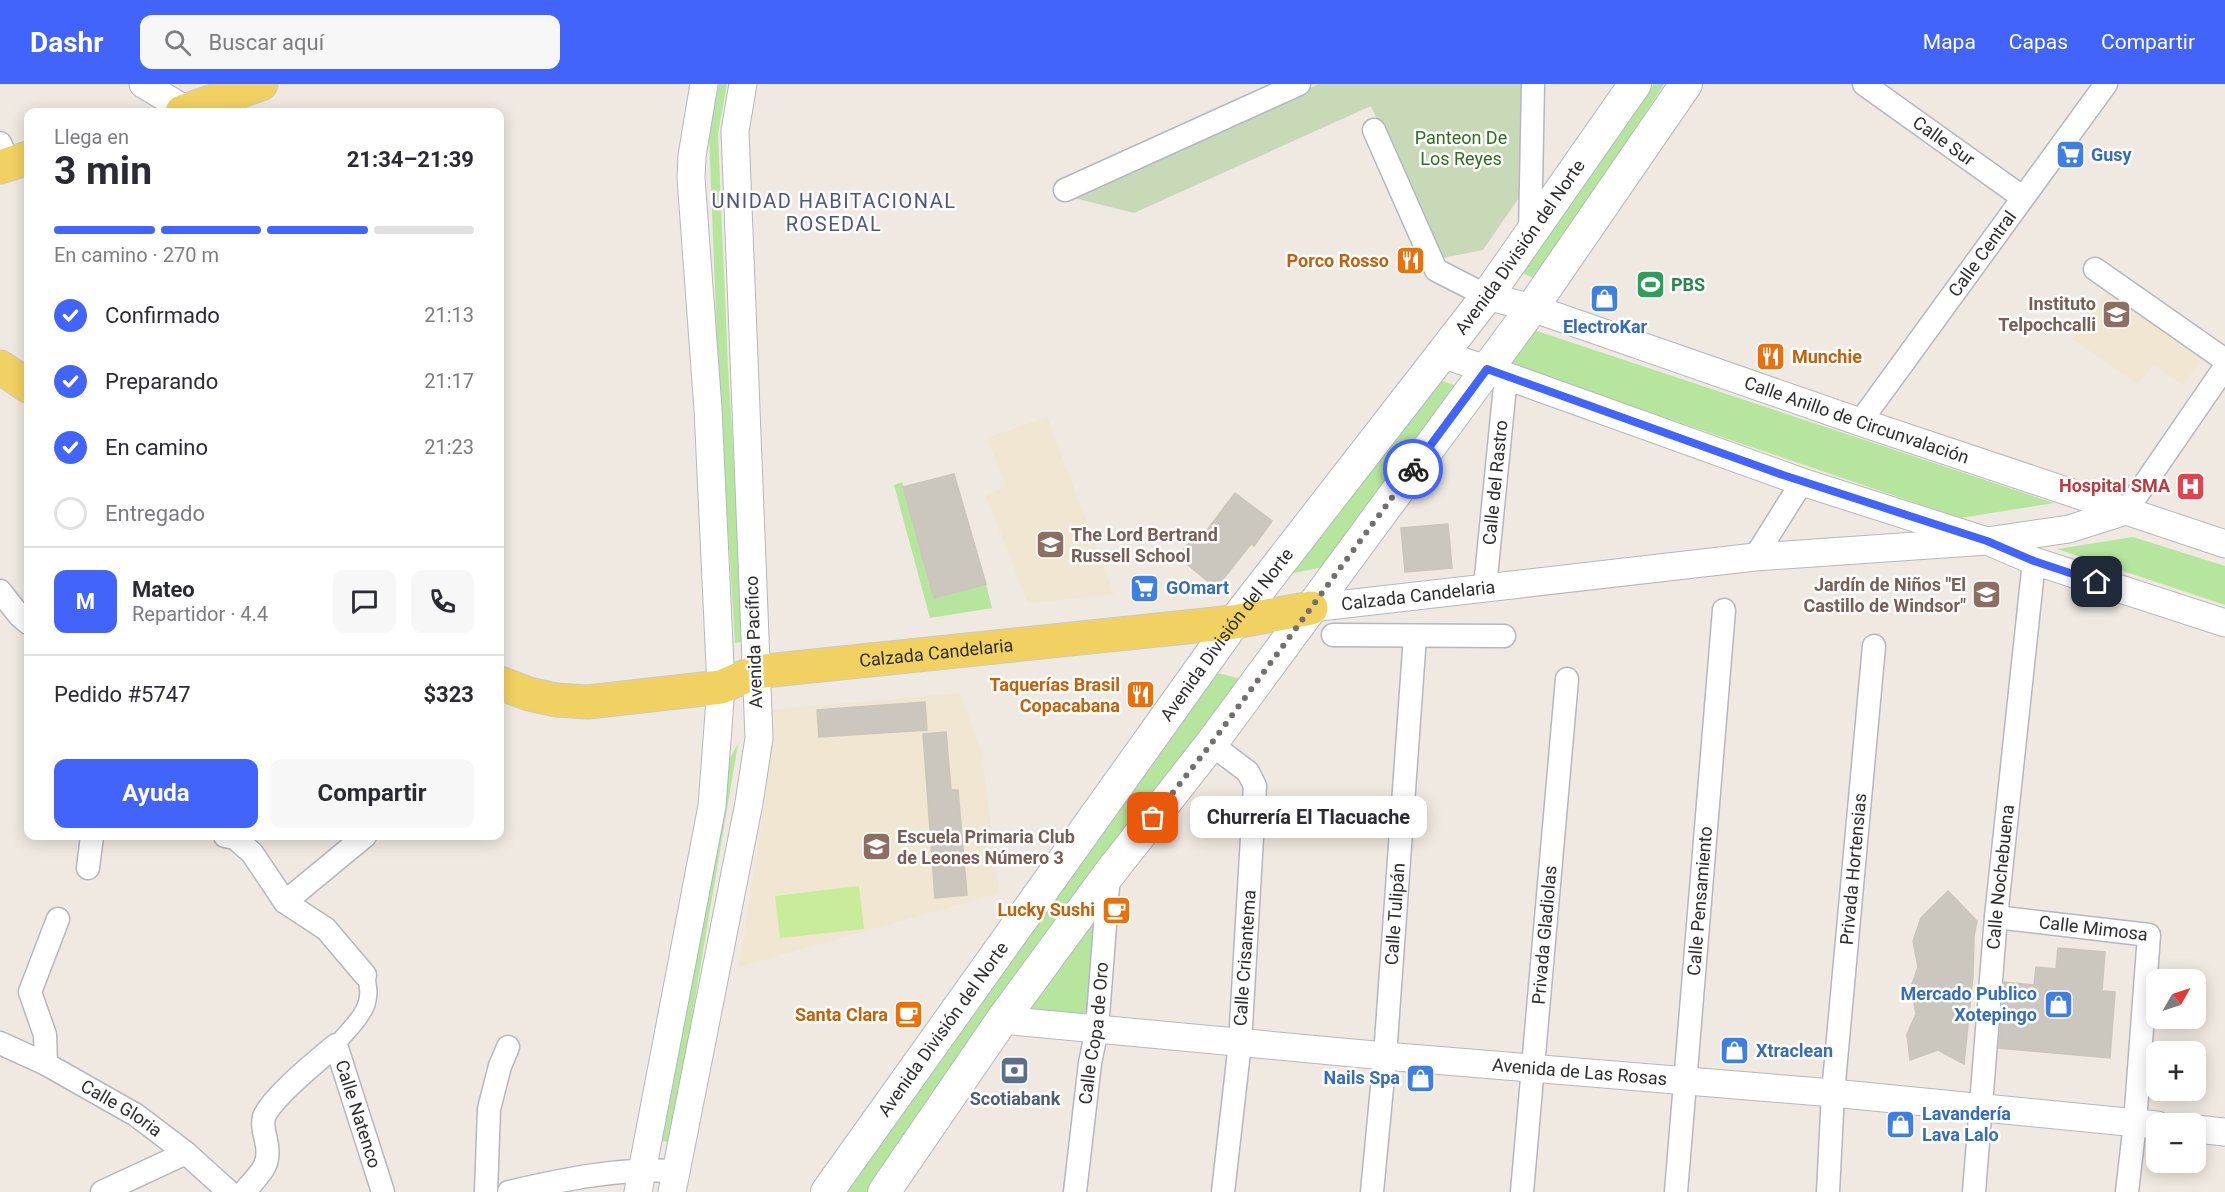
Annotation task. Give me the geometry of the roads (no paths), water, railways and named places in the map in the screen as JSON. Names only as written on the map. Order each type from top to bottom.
[{"type":"main road","points":[[197,108],[261,84]]},
{"type":"main road","name":"Avenida División del Norte","points":[[827,1192],[1234,622],[1487,296],[1635,84]]},
{"type":"main road","points":[[884,1192],[1002,1020],[1109,874],[1211,744],[1311,608],[1496,373],[1532,308],[1686,84]]},
{"type":"main road","points":[[0,368],[24,383]]},
{"type":"main road","name":"Calzada Candelaria","points":[[504,684],[529,694],[556,700],[588,702],[721,687],[755,672],[1234,622],[1311,608]]},
{"type":"street","points":[[143,84],[180,108]]},
{"type":"street","name":"Avenida Pacífico","points":[[641,1181],[712,806],[721,687],[708,409],[691,178],[692,156],[704,84]]},
{"type":"street","name":"Avenida Pacífico","points":[[673,1182],[749,803],[759,738],[735,131],[743,84]]},
{"type":"street","points":[[1065,190],[1299,84]]},
{"type":"street","points":[[1530,235],[1533,84]]},
{"type":"street","name":"Calle Central","points":[[1860,422],[2106,84]]},
{"type":"street","name":"Calle Sur","points":[[1877,88],[2022,197]]},
{"type":"street","points":[[1374,130],[1436,270],[1487,296]]},
{"type":"street","points":[[2095,269],[2225,360]]},
{"type":"street","name":"Calle Anillo de Circunvalación","points":[[1487,296],[1532,308],[1860,422],[2225,544]]},
{"type":"street","points":[[1443,355],[1802,482],[1987,541],[2034,561],[2225,623]]},
{"type":"street","points":[[2126,511],[2225,367]]},
{"type":"street","name":"Calle del Rastro","points":[[1485,587],[1496,373]]},
{"type":"street","points":[[1755,557],[1802,482]]},
{"type":"street","name":"Calzada Candelaria","points":[[1311,608],[1755,557],[1987,541],[2069,529],[2126,511]]},
{"type":"street","points":[[2178,528],[2225,522]]},
{"type":"street","name":"Calle Nochebuena","points":[[1974,1192],[1996,917],[2034,561]]},
{"type":"street","points":[[0,591],[24,618]]},
{"type":"street","name":"Calle Pensamiento","points":[[1676,1192],[1724,610]]},
{"type":"street","points":[[1333,635],[1504,636]]},
{"type":"street","name":"Calle Tulipán","points":[[1372,1192],[1385,1056],[1415,636]]},
{"type":"street","name":"Privada Hortensias","points":[[1828,1192],[1833,1093],[1874,646]]},
{"type":"street","name":"Privada Gladiolas","points":[[1522,1192],[1567,679]]},
{"type":"street","name":"Calle Crisantema","points":[[1211,744],[1248,772],[1255,786],[1240,1042],[1223,1192]]},
{"type":"street","points":[[88,868],[92,840]]},
{"type":"street","points":[[237,840],[252,853],[285,902],[326,929],[365,975]]},
{"type":"street","points":[[285,902],[360,840]]},
{"type":"street","name":"Calle Copa de Oro","points":[[1075,1192],[1090,1063],[1097,1029],[1109,874]]},
{"type":"street","name":"Calle Mimosa","points":[[1996,917],[2149,934],[2146,1113]]},
{"type":"street","points":[[46,1064],[45,1035],[30,992],[58,919]]},
{"type":"street","name":"Calle Natenco","points":[[365,975],[370,998],[367,1007],[336,1045],[383,1192]]},
{"type":"street","name":"Avenida de Las Rosas","points":[[1002,1020],[1385,1056],[1833,1093],[2146,1124]]},
{"type":"street","name":"Calle Gloria","points":[[0,1043],[46,1064],[136,1115],[186,1153],[229,1192]]},
{"type":"street","points":[[244,1192],[265,1168],[268,1160],[263,1124],[267,1111],[300,1075],[336,1045]]},
{"type":"street","points":[[486,1192],[489,1109],[500,1066],[508,1047]]},
{"type":"street","name":"Calle Mimosa","points":[[2127,1192],[2146,1124]]},
{"type":"street","points":[[2206,1130],[2225,1132]]},
{"type":"street","points":[[102,1192],[186,1153]]},
{"type":"street","points":[[509,1192],[583,1175],[673,1182]]},
{"type":"place","name":"Gusy","points":[[2070,155]]},
{"type":"place","name":"Porco Rosso","points":[[1410,261]]},
{"type":"place","name":"PBS","points":[[1650,285]]},
{"type":"place","name":"ElectroKar","points":[[1605,298]]},
{"type":"place","name":"Instituto Telpochcalli","points":[[2117,314]]},
{"type":"place","name":"Munchie","points":[[1771,357]]},
{"type":"place","name":"Hospital SMA","points":[[2191,486]]},
{"type":"place","name":"The Lord Bertrand Russell School","points":[[1050,545]]},
{"type":"place","name":"GOmart","points":[[1145,588]]},
{"type":"place","name":"Jardín de Niños \"El Castillo de Windsor\"","points":[[1987,595]]},
{"type":"place","name":"Taquerías Brasil Copacabana","points":[[1141,695]]},
{"type":"place","name":"Churrería El Tlacuache","points":[[1153,818]]},
{"type":"place","name":"Escuela Primaria Club de Leones Número 3","points":[[876,847]]},
{"type":"place","name":"Lucky Sushi","points":[[1116,910]]},
{"type":"place","name":"Mercado Publico Xotepingo","points":[[2058,1004]]},
{"type":"place","name":"Santa Clara","points":[[909,1015]]},
{"type":"place","name":"Xtraclean","points":[[1735,1051]]},
{"type":"place","name":"Scotiabank","points":[[1015,1070]]},
{"type":"place","name":"Nails Spa","points":[[1421,1078]]},
{"type":"place","name":"Lavandería Lava Lalo","points":[[1901,1124]]},
{"type":"district","name":"UNIDAD HABITACIONAL ROSEDAL","points":[[834,212]]},
{"type":"park label","name":"Panteon De Los Reyes","points":[[1461,148]]}]
